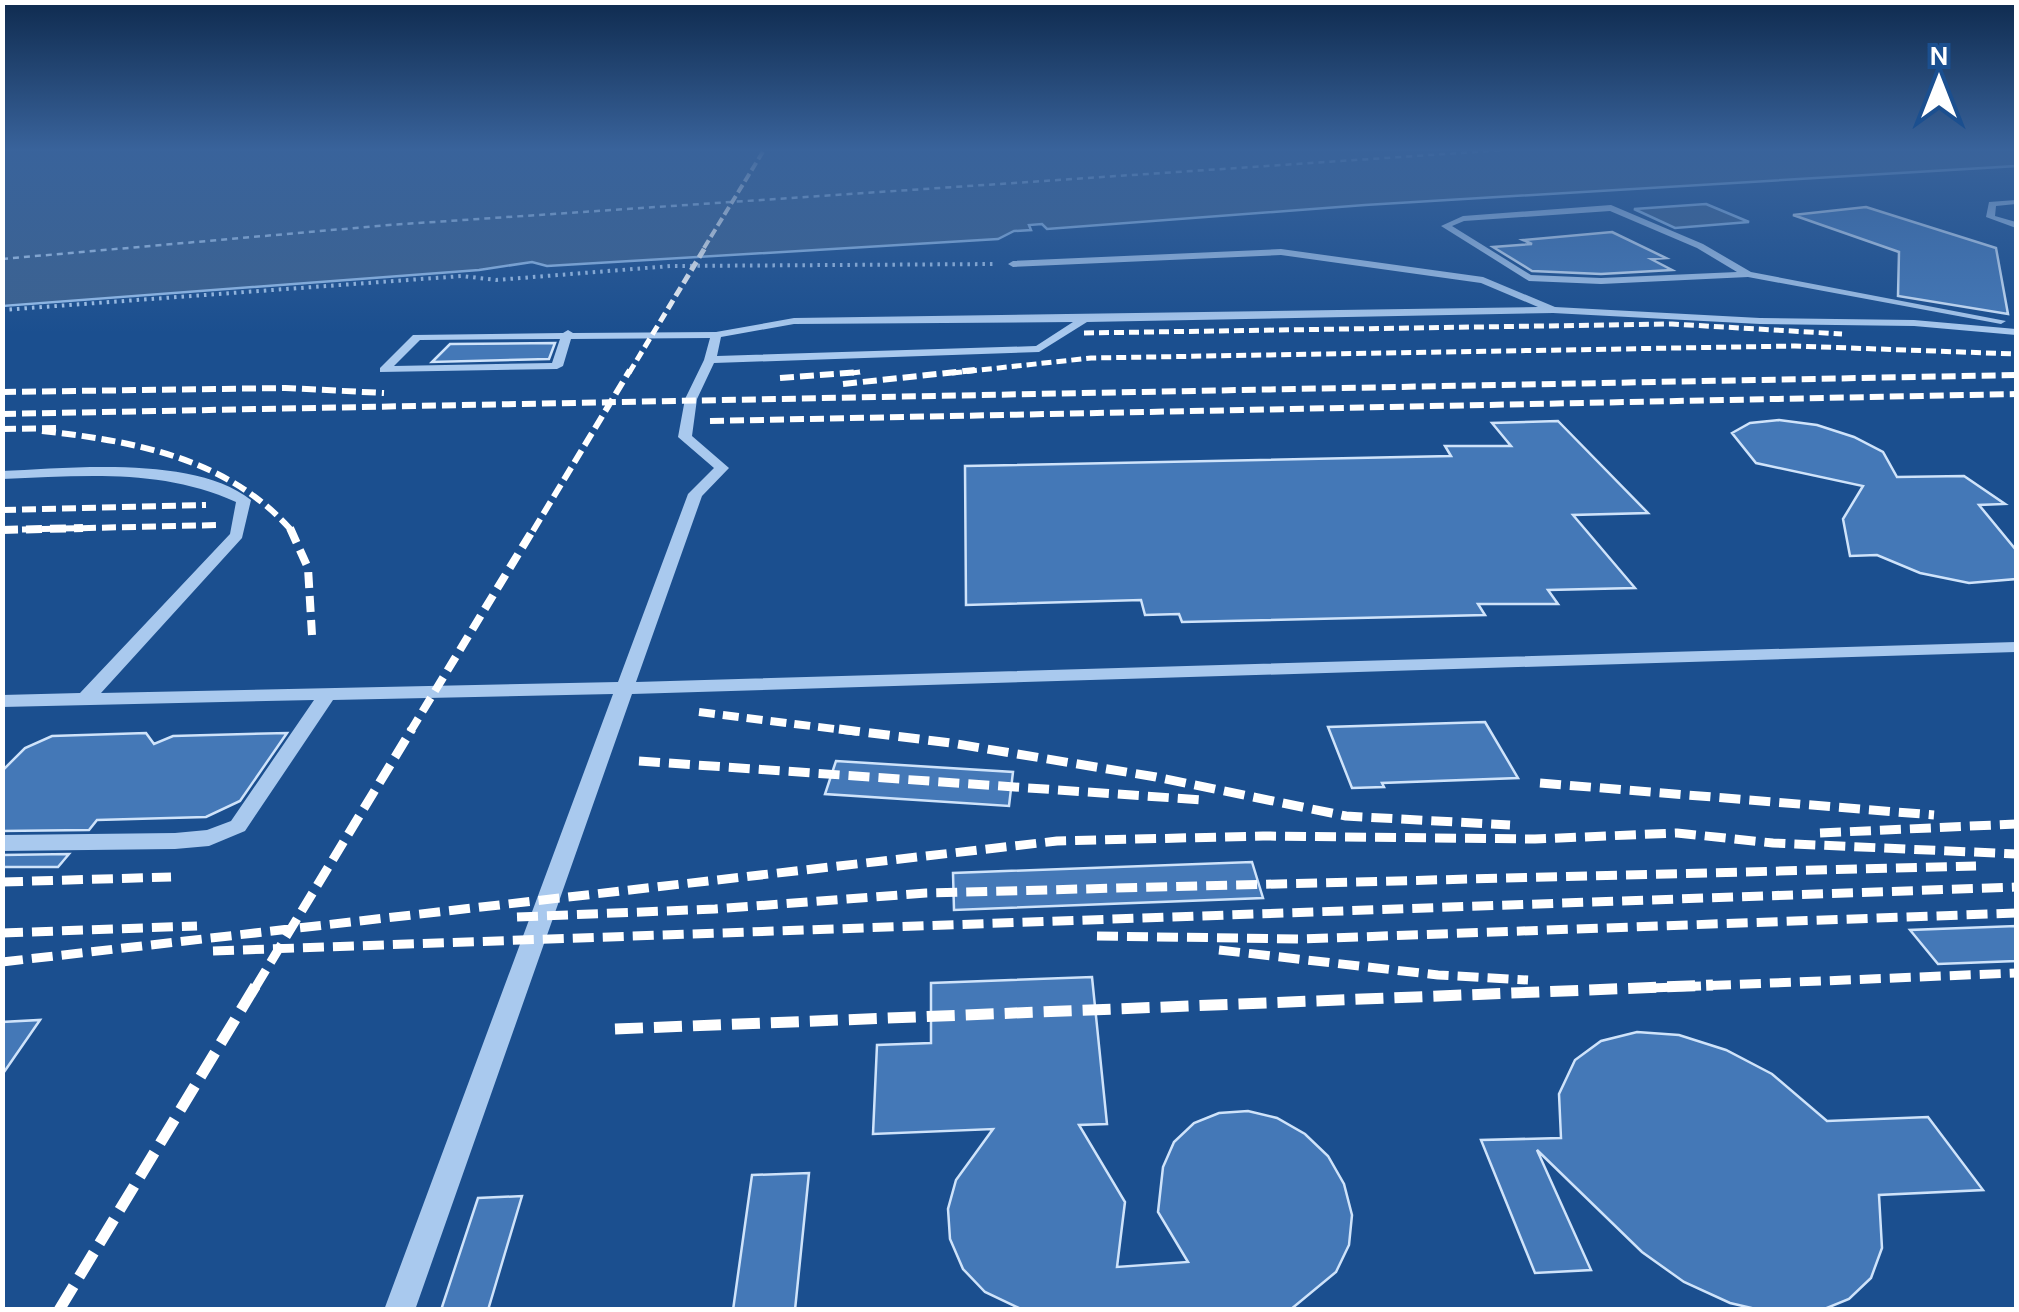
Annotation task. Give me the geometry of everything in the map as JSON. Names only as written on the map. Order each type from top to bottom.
[{"type":"lane","points":[[1568,211],[1464,219],[1445,226],[1529,278],[1601,281],[1748,274],[2016,324]]},
{"type":"lane","points":[[1619,211],[1700,246],[1748,274]]},
{"type":"lane","points":[[1991,211],[1990,217],[2016,226]]},
{"type":"lane","points":[[1013,264],[1281,252],[1482,280],[1553,310]]},
{"type":"lane","points":[[568,333],[558,366],[384,370],[416,337],[568,333],[716,335],[794,320],[1553,310],[1914,323],[2016,332]]},
{"type":"lane","points":[[710,360],[1039,349],[1086,319]]},
{"type":"lane","points":[[399,1310],[695,494],[722,468],[685,437],[691,399],[710,360],[716,335]]},
{"type":"lane","points":[[2,475],[151,472],[213,483],[244,500],[237,535],[86,699]]},
{"type":"lane","points":[[2,717],[11,701],[624,688],[2016,646]]},
{"type":"lane","points":[[2,843],[175,841],[209,838],[238,826],[328,694]]},
{"type":"path","points":[[2,310],[636,268],[1013,264]]},
{"type":"water","points":[[3,211],[1282,211],[1047,229],[1042,224],[1029,225],[1031,230],[1014,231],[998,239],[547,266],[532,262],[479,270],[3,306]]},
{"type":"water","points":[[1639,211],[1723,211],[1749,222],[1675,228]]},
{"type":"building","points":[[1879,211],[1996,248],[2008,314],[1898,296],[1899,252],[1793,215]]},
{"type":"building","points":[[1612,232],[1666,258],[1651,259],[1672,270],[1601,274],[1532,271],[1493,247],[1532,244],[1523,240]]},
{"type":"building","points":[[555,343],[549,359],[432,362],[450,344]]},
{"type":"building","points":[[1779,420],[1817,425],[1854,437],[1883,452],[1897,477],[1964,476],[2005,504],[1979,505],[2016,550],[2016,579],[1969,583],[1920,573],[1877,555],[1850,556],[1843,519],[1863,486],[1756,463],[1732,433],[1750,423]]},
{"type":"building","points":[[1558,421],[1648,513],[1573,515],[1635,588],[1548,590],[1558,604],[1478,604],[1485,615],[1182,622],[1179,614],[1145,615],[1141,600],[966,605],[965,466],[1451,456],[1445,446],[1511,446],[1492,423]]},
{"type":"building","points":[[1485,722],[1518,778],[1382,783],[1384,787],[1352,788],[1328,727]]},
{"type":"building","points":[[146,733],[154,744],[173,736],[287,733],[240,801],[206,817],[97,820],[89,830],[2,831],[2,771],[25,748],[52,736]]},
{"type":"building","points":[[836,761],[1013,772],[1009,806],[825,794]]},
{"type":"building","points":[[69,854],[58,867],[2,867],[2,855]]},
{"type":"building","points":[[1252,862],[1263,898],[954,910],[953,873]]},
{"type":"building","points":[[2016,926],[2016,961],[1938,964],[1910,930]]},
{"type":"building","points":[[1092,977],[1107,1124],[1079,1125],[1125,1202],[1117,1267],[1188,1262],[1158,1212],[1163,1167],[1174,1142],[1194,1123],[1219,1113],[1248,1111],[1277,1118],[1305,1134],[1328,1156],[1344,1184],[1352,1215],[1349,1245],[1336,1272],[1290,1310],[1023,1310],[985,1292],[963,1269],[950,1239],[948,1209],[956,1180],[993,1129],[873,1134],[877,1045],[931,1043],[931,983]]},
{"type":"building","points":[[40,1020],[2,1075],[2,1022]]},
{"type":"building","points":[[1637,1032],[1679,1035],[1726,1050],[1772,1074],[1827,1121],[1928,1117],[1983,1190],[1879,1195],[1882,1248],[1871,1278],[1849,1299],[1822,1310],[1760,1310],[1730,1303],[1684,1282],[1642,1252],[1537,1150],[1591,1270],[1535,1273],[1481,1140],[1561,1138],[1559,1094],[1575,1060],[1601,1041]]},
{"type":"building","points":[[809,1173],[795,1310],[733,1310],[752,1175]]},
{"type":"building","points":[[522,1196],[488,1310],[441,1310],[478,1198]]},
{"type":"ferry route","points":[[2,259],[594,211]]},
{"type":"railway","points":[[704,248],[727,211]]},
{"type":"railway","points":[[629,373],[706,246]]},
{"type":"railway","points":[[1084,333],[1672,324],[1842,334]]},
{"type":"railway","points":[[952,373],[1091,358],[1795,346],[2016,354]]},
{"type":"railway","points":[[611,402],[630,370]]},
{"type":"railway","points":[[843,384],[975,370]]},
{"type":"railway","points":[[780,378],[860,372],[852,373]]},
{"type":"railway","points":[[611,402],[2016,375]]},
{"type":"railway","points":[[2,392],[285,388],[384,393]]},
{"type":"railway","points":[[710,421],[2016,394]]},
{"type":"railway","points":[[2,414],[611,402]]},
{"type":"railway","points":[[533,531],[611,402]]},
{"type":"railway","points":[[2,429],[57,428]]},
{"type":"railway","points":[[42,431],[111,441],[178,457],[239,486],[291,530]]},
{"type":"railway","points":[[2,510],[206,505]]},
{"type":"railway","points":[[83,528],[2,530],[219,525]]},
{"type":"railway","points":[[410,732],[534,528]]},
{"type":"railway","points":[[291,530],[308,568],[312,635]]},
{"type":"railway","points":[[699,712],[859,732]]},
{"type":"railway","points":[[291,929],[412,729]]},
{"type":"railway","points":[[839,729],[1156,777],[1346,816],[1510,825]]},
{"type":"railway","points":[[639,761],[1203,800]]},
{"type":"railway","points":[[1540,783],[1934,815]]},
{"type":"railway","points":[[1820,833],[2016,824]]},
{"type":"railway","points":[[291,929],[1057,841],[1263,836],[1535,839],[1677,833],[1773,843],[2016,854]]},
{"type":"railway","points":[[517,917],[715,909],[926,893],[1976,866]]},
{"type":"railway","points":[[2,882],[171,877]]},
{"type":"railway","points":[[279,949],[2016,887]]},
{"type":"railway","points":[[1097,936],[1302,939],[2016,913]]},
{"type":"railway","points":[[2,933],[197,926]]},
{"type":"railway","points":[[2,962],[291,929]]},
{"type":"railway","points":[[279,949],[291,929]]},
{"type":"railway","points":[[213,951],[279,949]]},
{"type":"railway","points":[[255,988],[279,949]]},
{"type":"railway","points":[[1219,950],[1438,975],[1528,980]]},
{"type":"railway","points":[[1650,988],[2016,973]]},
{"type":"railway","points":[[59,1310],[256,985]]},
{"type":"railway","points":[[615,1029],[1713,985]]}]
